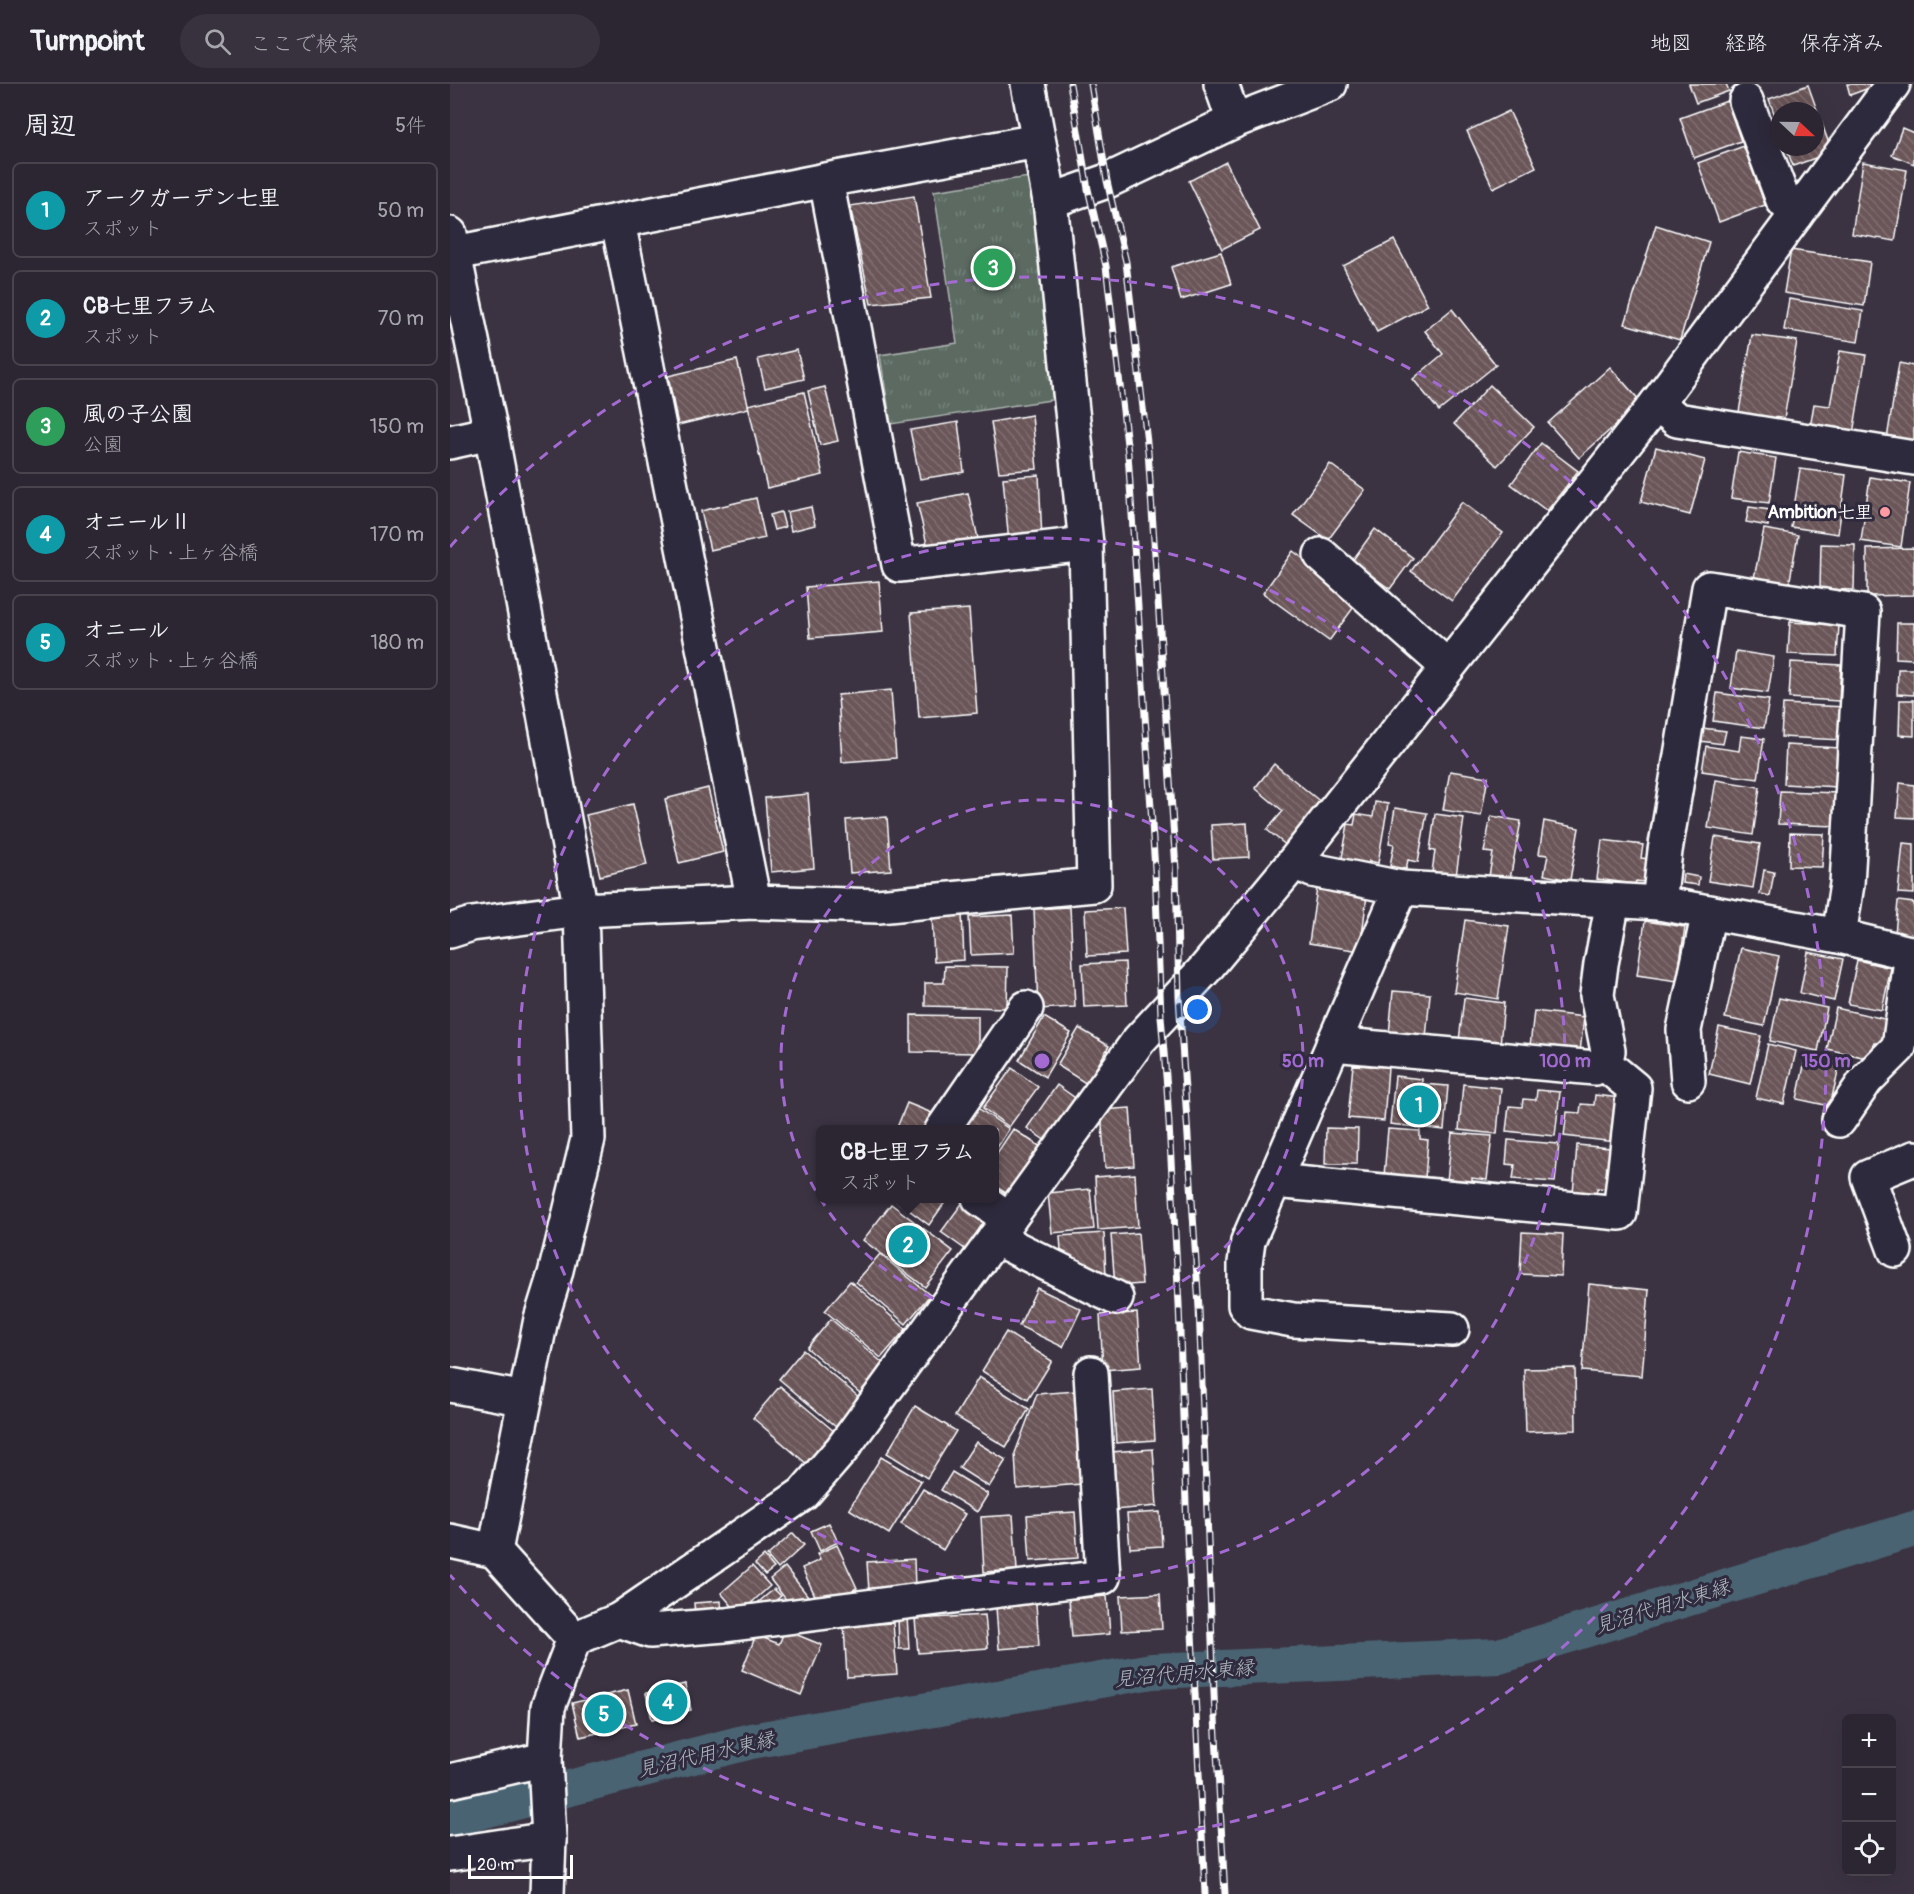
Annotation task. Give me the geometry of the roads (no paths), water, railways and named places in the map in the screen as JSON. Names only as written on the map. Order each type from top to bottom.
[{"type":"street","points":[[450,931],[472,924],[581,910],[754,902],[878,906],[1094,885],[1086,544],[1050,201],[1028,84]]},
{"type":"street","points":[[1221,84],[1234,121]]},
{"type":"street","points":[[547,1894],[549,1839],[545,1759],[548,1707],[574,1639],[619,1620],[803,1494],[842,1449],[1139,1040],[1206,968],[1294,862],[1657,403],[1893,84]]},
{"type":"street","points":[[1050,201],[1107,181],[1234,121],[1327,85]]},
{"type":"street","points":[[1746,101],[1783,200],[1796,215]]},
{"type":"street","points":[[495,1551],[541,1319],[555,1274],[588,1139],[581,910],[491,434],[451,247],[618,222],[826,180],[1038,141]]},
{"type":"street","points":[[826,180],[899,565],[1086,544]]},
{"type":"street","points":[[618,222],[754,902]]},
{"type":"street","points":[[1657,403],[1677,420],[1914,458]]},
{"type":"street","points":[[450,442],[491,434]]},
{"type":"street","points":[[1321,555],[1448,667]]},
{"type":"street","points":[[1659,903],[1665,851],[1709,588],[1863,612],[1847,884],[1839,936]]},
{"type":"street","points":[[1294,862],[1311,870],[1401,888],[1659,903],[1839,936],[1913,954],[1899,1047],[1866,1080],[1839,1120]]},
{"type":"street","points":[[1401,888],[1248,1241],[1245,1263],[1245,1305],[1251,1312],[1293,1320],[1452,1329]]},
{"type":"street","points":[[1605,1064],[1608,1051],[1597,995],[1613,901]]},
{"type":"street","points":[[1688,1081],[1684,1030],[1709,912]]},
{"type":"street","points":[[945,1125],[1026,1008]]},
{"type":"street","points":[[1333,1044],[1595,1068],[1605,1064]]},
{"type":"street","points":[[1274,1181],[1620,1213],[1634,1088],[1605,1064]]},
{"type":"street","points":[[1895,1250],[1868,1177],[1914,1158]]},
{"type":"street","points":[[982,1203],[1002,1229],[1116,1298]]},
{"type":"street","points":[[619,1620],[650,1631],[725,1625],[1103,1577],[1090,1373]]},
{"type":"street","points":[[450,1385],[525,1399]]},
{"type":"street","points":[[450,1541],[495,1551],[574,1639]]},
{"type":"street","points":[[450,1781],[545,1759]]},
{"type":"street","points":[[450,1854],[549,1839]]},
{"type":"waterway","name":"見沼代用水東縁","points":[[450,1819],[751,1741],[1152,1671],[1499,1656],[1914,1529]]},
{"type":"railway","points":[[1070,84],[1088,189],[1106,266],[1128,453],[1155,870],[1161,1016],[1179,1304],[1187,1532],[1205,1894]]},
{"type":"railway","points":[[1091,84],[1107,181],[1126,262],[1148,451],[1176,869],[1179,997],[1199,1308],[1215,1718],[1225,1894]]},
{"type":"place","name":"風の子公園","points":[[993,268]]},
{"type":"place","name":"Ambition七里","points":[[1885,512]]},
{"type":"place","name":"アークガーデン七里","points":[[1419,1105]]},
{"type":"place","name":"CB七里フラム","points":[[908,1245]]},
{"type":"place","name":"オニールⅡ","points":[[668,1702]]},
{"type":"place","name":"オニール","points":[[604,1714]]}]
